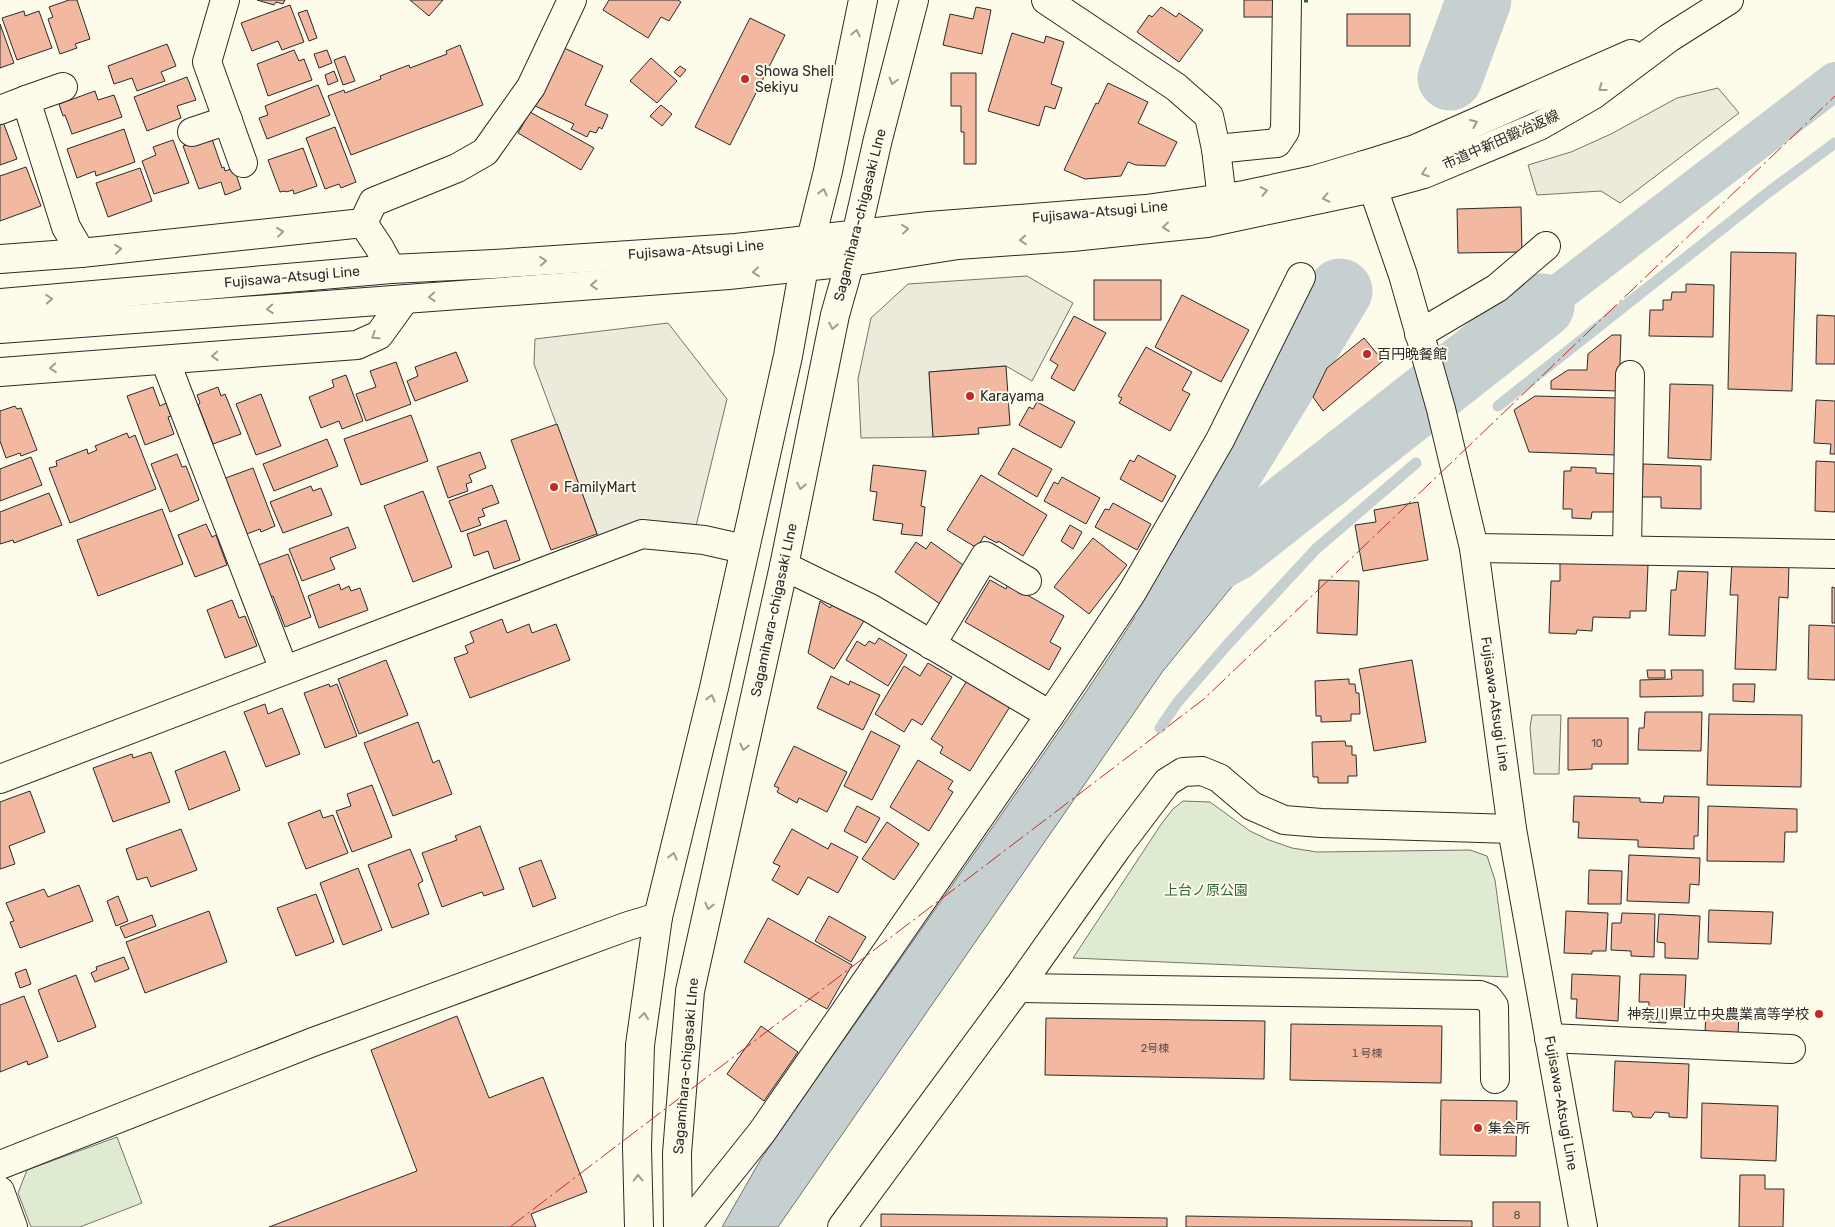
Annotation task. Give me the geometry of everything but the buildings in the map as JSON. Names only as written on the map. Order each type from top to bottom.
[{"type":"main road","points":[[225,0],[207,62],[243,162]]},
{"type":"main road","points":[[363,223],[373,202],[457,168],[485,152],[531,87],[572,0]]},
{"type":"main road","points":[[639,1227],[637,1147],[640,1045],[658,917],[711,697],[788,356],[804,267],[828,172],[863,0]]},
{"type":"main road","name":"Sagamihara-chigasaki LIne","points":[[678,1227],[677,1153],[690,991],[784,566],[835,315],[850,262],[878,139],[914,0]]},
{"type":"main road","points":[[1046,0],[1176,87],[1210,116],[1222,199]]},
{"type":"main road","points":[[1216,149],[1277,143],[1285,131],[1287,0]]},
{"type":"main road","name":"市道中新田鍛冶返線","points":[[1368,177],[1424,174],[1539,126],[1593,95],[1669,38],[1730,0]]},
{"type":"main road","points":[[0,110],[62,87]]},
{"type":"main road","points":[[26,100],[66,227],[81,253]]},
{"type":"main road","points":[[192,132],[228,120]]},
{"type":"main road","name":"Fujisawa-Atsugi Line","points":[[0,303],[391,269],[736,248],[929,226],[1146,208],[1222,199],[1288,186],[1368,177]]},
{"type":"main road","name":"Fujisawa-Atsugi Line","points":[[0,329],[729,275],[850,262],[958,245],[1072,237],[1206,224],[1368,177]]},
{"type":"main road","name":"Fujisawa-Atsugi Line","points":[[1368,177],[1400,266],[1441,409],[1474,548],[1512,829],[1583,1227]]},
{"type":"main road","points":[[0,259],[81,253],[363,223]]},
{"type":"main road","points":[[363,223],[380,247],[391,269]]},
{"type":"main road","points":[[1422,344],[1497,288],[1546,246]]},
{"type":"main road","points":[[686,1227],[762,1132],[1050,715],[1131,594],[1215,448],[1301,277]]},
{"type":"main road","points":[[0,372],[357,345],[379,335],[405,299]]},
{"type":"main road","points":[[165,360],[284,670]]},
{"type":"main road","points":[[1627,550],[1630,375]]},
{"type":"main road","points":[[0,779],[642,534],[704,540],[744,549]]},
{"type":"main road","points":[[1474,548],[1835,554]]},
{"type":"main road","points":[[931,645],[986,556],[1027,581]]},
{"type":"main road","points":[[784,566],[870,608],[1050,715]]},
{"type":"main road","points":[[842,1227],[1167,782],[1183,772],[1202,771],[1219,778],[1252,806],[1284,820],[1322,824],[1512,829]]},
{"type":"main road","points":[[0,1165],[314,1042],[628,926],[658,917]]},
{"type":"main road","points":[[1018,988],[1480,995],[1488,998],[1494,1006],[1495,1079]]},
{"type":"main road","points":[[1549,1038],[1791,1049]]},
{"type":"main road","points":[[0,1191],[13,1227]]},
{"type":"green space","name":"上台ノ原公園","points":[[1183,801],[1210,802],[1250,831],[1292,848],[1317,852],[1470,850],[1487,856],[1495,880],[1508,977],[1073,958],[1162,823],[1173,809]]},
{"type":"green space","points":[[117,1137],[142,1203],[80,1227],[31,1227],[18,1193],[27,1170]]},
{"type":"shaded area","points":[[1718,88],[1739,113],[1620,203],[1601,191],[1537,195],[1528,165],[1571,152],[1611,134],[1677,98]]},
{"type":"shaded area","points":[[1027,276],[1073,303],[1032,381],[1006,366],[929,372],[933,437],[861,438],[858,379],[871,318],[908,284]]},
{"type":"shaded area","points":[[668,323],[727,399],[696,526],[600,542],[534,364],[535,339]]},
{"type":"shaded area","points":[[1193,517],[1244,539],[1261,551],[1163,671],[778,1227],[722,1227],[761,1159],[1105,663],[1151,591]]},
{"type":"shaded area","points":[[1532,715],[1561,715],[1559,774],[1534,774],[1530,728]]},
{"type":"waterway","points":[[1450,78],[1479,0]]},
{"type":"waterway","points":[[1542,306],[1835,81]]},
{"type":"waterway","points":[[1498,406],[1770,191],[1835,143]]},
{"type":"waterway","points":[[1163,600],[1175,581],[1201,519],[1340,291]]},
{"type":"waterway","points":[[1175,581],[1233,549],[1542,306]]},
{"type":"waterway","points":[[1160,728],[1177,703],[1227,645],[1316,549],[1416,463]]},
{"type":"hedge","points":[[1306,0],[1306,5]]},
{"type":"power","points":[[510,1227],[1204,699],[1835,96]]},
{"type":"place","name":"Showa Shell Sekiyu","points":[[745,79]]},
{"type":"place","name":"百円晩餐館","points":[[1367,354]]},
{"type":"place","name":"Karayama","points":[[970,396]]},
{"type":"place","name":"FamilyMart","points":[[554,487]]},
{"type":"place","name":"神奈川県立中央農業高等学校","points":[[1819,1014]]},
{"type":"place","name":"集会所","points":[[1478,1128]]}]
